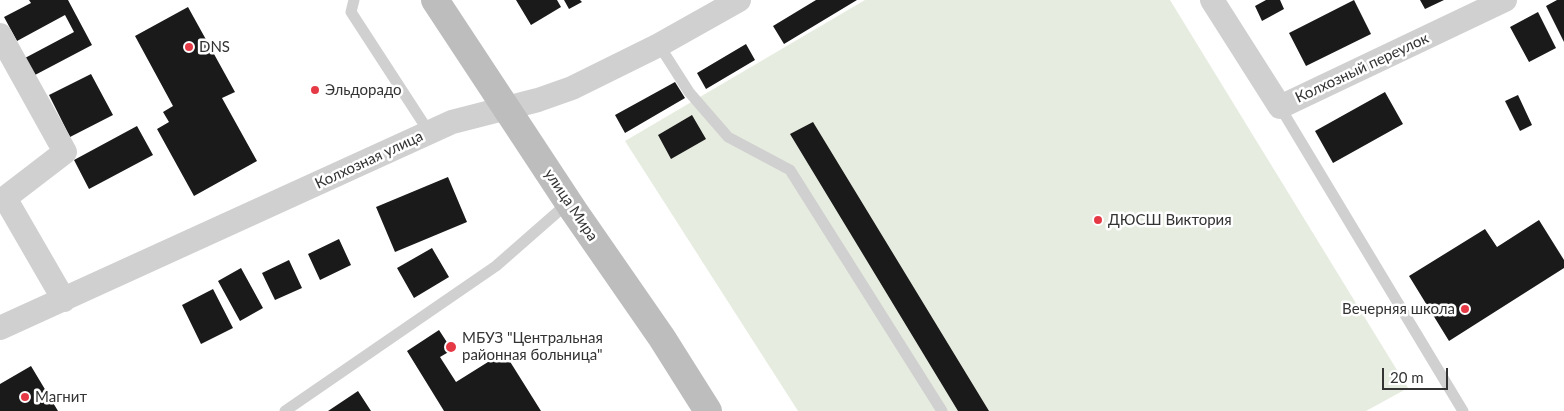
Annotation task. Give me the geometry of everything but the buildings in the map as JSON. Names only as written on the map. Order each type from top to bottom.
[{"type":"main road","name":"улица Мира","points":[[435,0],[568,202],[662,338],[708,411]]},
{"type":"street","name":"Колхозная улица","points":[[0,328],[452,122],[507,108],[572,88],[659,45],[739,0]]},
{"type":"street","name":"Колхозный переулок","points":[[1212,0],[1280,107],[1505,0]]},
{"type":"street","points":[[0,35],[65,152],[2,198],[64,300]]},
{"type":"lane","points":[[354,0],[351,12],[429,132]]},
{"type":"lane","points":[[659,45],[688,92],[728,137],[790,170],[942,411]]},
{"type":"lane","points":[[1280,107],[1463,411]]},
{"type":"lane","points":[[285,411],[496,266],[568,202]]},
{"type":"shaded area","points":[[865,0],[1170,0],[1408,388],[1366,411],[798,411],[625,141]]},
{"type":"place","name":"DNS","points":[[189,47]]},
{"type":"place","name":"Эльдорадо","points":[[315,90]]},
{"type":"place","name":"ДЮСШ Виктория","points":[[1098,220]]},
{"type":"place","name":"Вечерняя школа","points":[[1465,309]]},
{"type":"place","name":"МБУЗ \"Центральная районная больница\"","points":[[451,347]]},
{"type":"place","name":"Магнит","points":[[25,397]]}]
